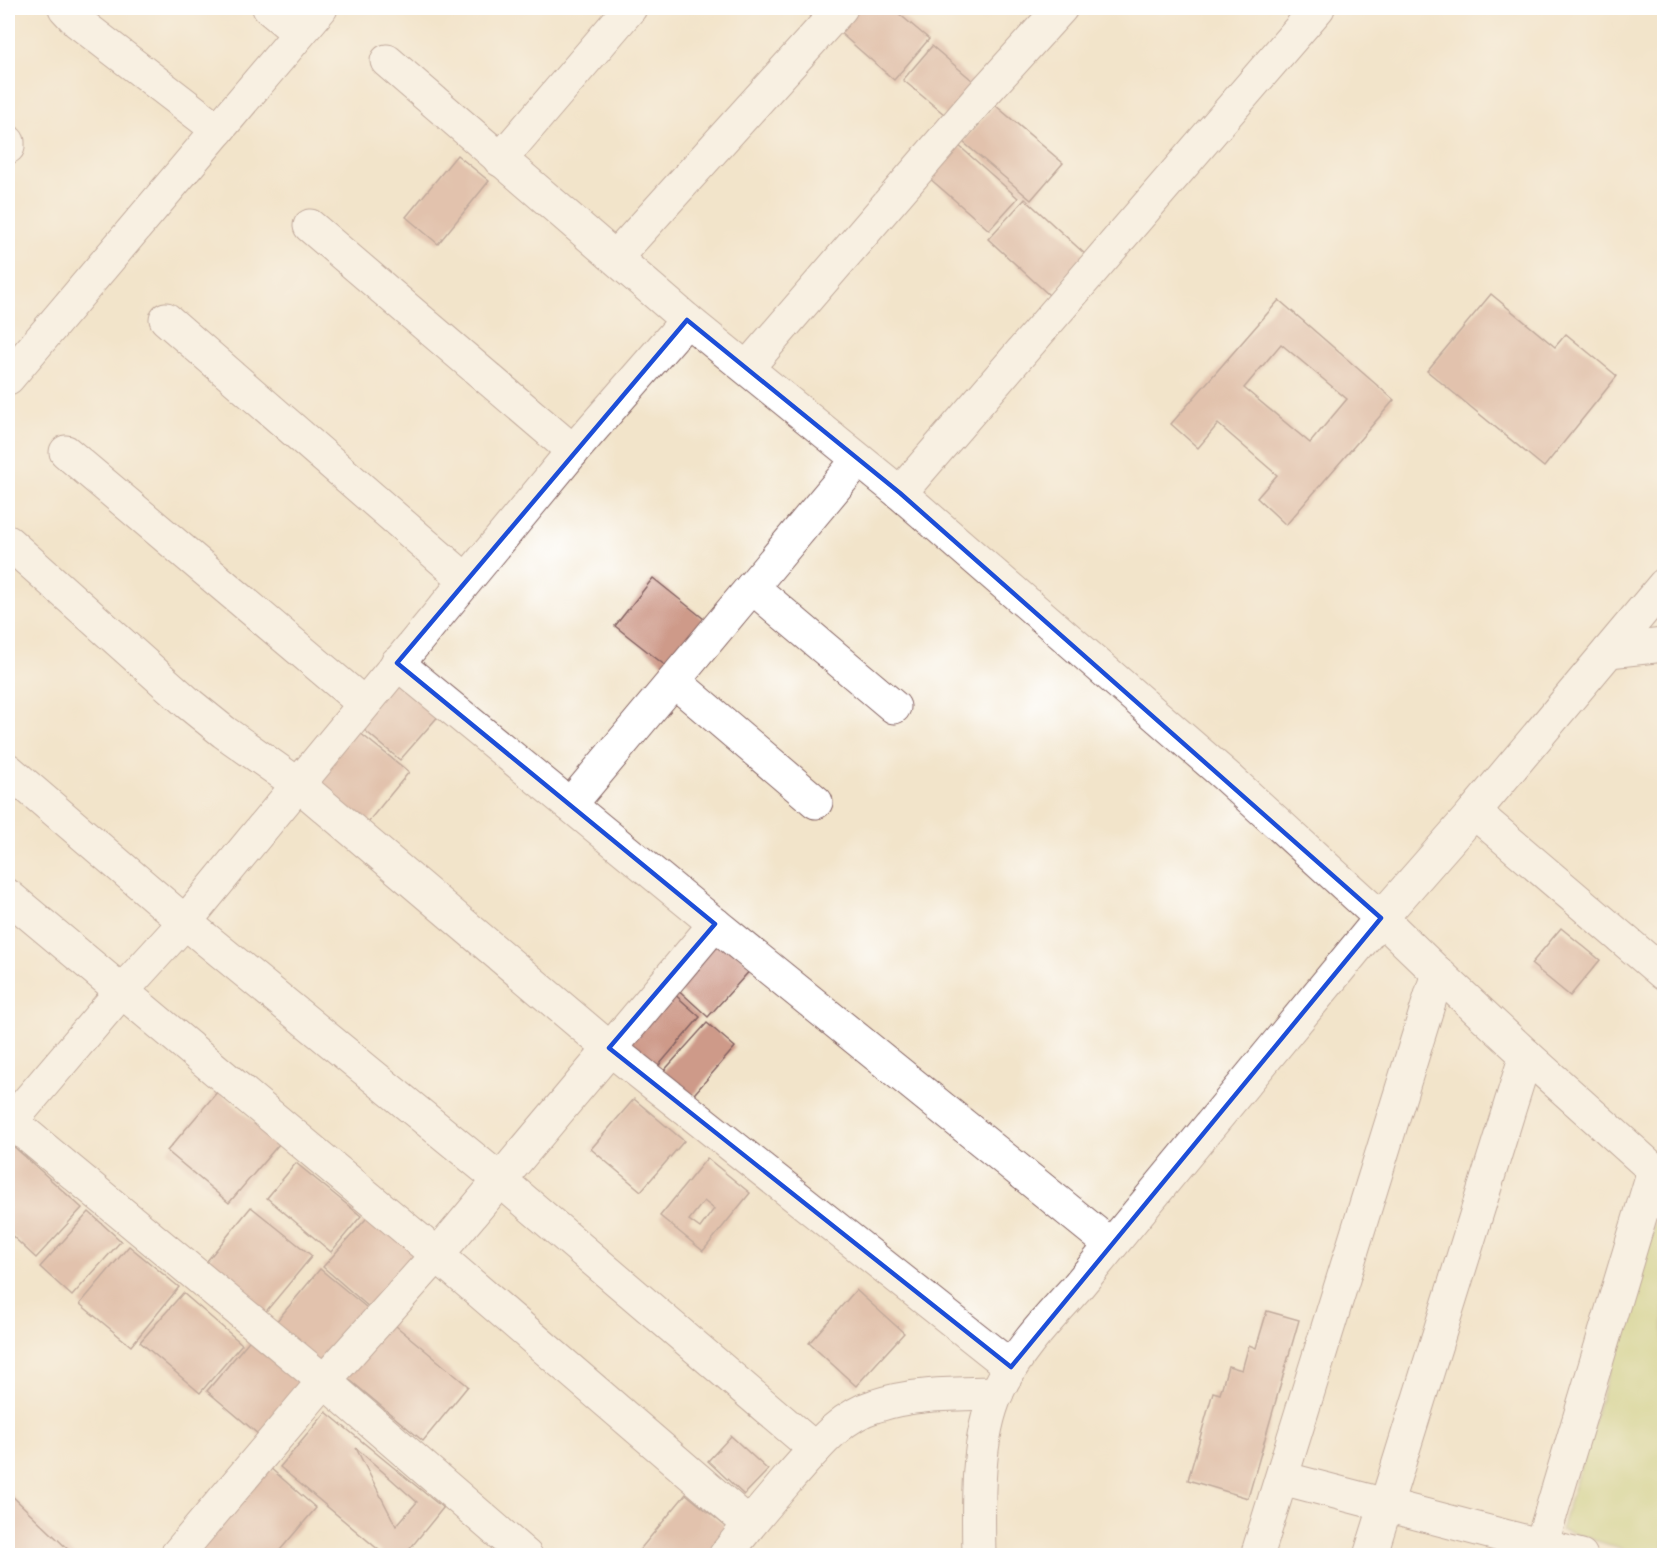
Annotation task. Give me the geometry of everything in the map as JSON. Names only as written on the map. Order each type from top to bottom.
[{"type":"street","points":[[65,8],[78,22],[218,129]]},
{"type":"street","points":[[269,8],[299,33]]},
{"type":"street","points":[[8,378],[321,8]]},
{"type":"street","points":[[500,160],[630,8]]},
{"type":"street","points":[[616,257],[841,8]]},
{"type":"street","points":[[747,368],[983,93],[1061,8]]},
{"type":"street","points":[[900,493],[1318,8]]},
{"type":"street","points":[[387,61],[687,320],[900,493],[1227,777],[1526,1055],[1659,1174],[1539,1550]]},
{"type":"street","points":[[8,142],[8,147]]},
{"type":"street","points":[[310,226],[573,451]]},
{"type":"street","points":[[166,319],[466,580]]},
{"type":"street","points":[[526,1556],[324,1382],[8,1122],[185,922],[299,785],[363,703],[573,451],[687,320]]},
{"type":"street","points":[[66,452],[363,703]]},
{"type":"street","points":[[570,805],[858,460]]},
{"type":"street","points":[[8,542],[188,703],[224,732],[299,785],[1004,1380]]},
{"type":"street","points":[[979,1556],[980,1484],[984,1441],[990,1414],[1004,1380],[1035,1334],[1112,1245],[1381,918],[1665,585]]},
{"type":"street","points":[[752,587],[894,707]]},
{"type":"street","points":[[1609,651],[1665,645]]},
{"type":"street","points":[[397,663],[1112,1245]]},
{"type":"street","points":[[674,681],[816,802]]},
{"type":"street","points":[[8,770],[185,922],[500,1180],[815,1449]]},
{"type":"street","points":[[1473,812],[1665,974]]},
{"type":"street","points":[[8,896],[437,1255],[749,1524]]},
{"type":"street","points":[[176,1556],[324,1382],[437,1255],[609,1047],[715,924]]},
{"type":"street","points":[[1257,1556],[1438,973]]},
{"type":"street","points":[[1370,1556],[1526,1055]]},
{"type":"street","points":[[725,1556],[749,1524],[815,1449],[849,1418],[872,1406],[1004,1380]]},
{"type":"street","points":[[1282,1478],[1386,1505],[1539,1550],[1581,1556]]},
{"type":"highlighted area","points":[[687,320],[900,493],[1381,918],[1011,1367],[609,1048],[715,924],[397,663]]},
{"type":"green space","points":[[1655,1221],[1664,1229],[1664,1555],[1643,1555],[1561,1530]]},
{"type":"building","points":[[858,8],[892,8],[929,39],[894,80],[838,31]]},
{"type":"building","points":[[932,46],[979,86],[950,119],[903,80]]},
{"type":"building","points":[[995,105],[1063,163],[1031,200],[963,142]]},
{"type":"building","points":[[957,144],[1018,198],[989,230],[928,177]]},
{"type":"building","points":[[457,155],[489,181],[438,244],[406,217]]},
{"type":"building","points":[[1025,199],[1086,255],[1049,295],[988,239]]},
{"type":"building","points":[[1491,294],[1555,347],[1566,334],[1617,376],[1544,467],[1427,371]]},
{"type":"building","points":[[1279,300],[1394,400],[1286,525],[1257,498],[1277,475],[1218,424],[1198,448],[1171,424]],"holes":[[[1281,344],[1347,399],[1310,443],[1244,388]]]},
{"type":"building","points":[[653,578],[709,623],[671,670],[615,626]]},
{"type":"building","points":[[396,675],[441,713],[400,760],[356,723]]},
{"type":"building","points":[[355,729],[409,772],[363,828],[309,785]]},
{"type":"building","points":[[1561,928],[1600,960],[1570,996],[1531,964]]},
{"type":"building","points":[[718,935],[753,967],[708,1017],[673,985]]},
{"type":"building","points":[[672,992],[700,1017],[654,1071],[625,1047]]},
{"type":"building","points":[[707,1023],[735,1047],[689,1100],[661,1074]]},
{"type":"building","points":[[218,1091],[279,1144],[229,1203],[167,1151]]},
{"type":"building","points":[[634,1099],[684,1141],[641,1191],[591,1149]]},
{"type":"building","points":[[11,1144],[82,1208],[36,1258],[8,1232],[8,1148]]},
{"type":"building","points":[[707,1158],[750,1193],[703,1251],[660,1216]],"holes":[[[704,1201],[714,1209],[700,1228],[689,1220]]]},
{"type":"building","points":[[296,1163],[361,1216],[331,1252],[267,1198]]},
{"type":"building","points":[[251,1207],[312,1256],[263,1315],[203,1266]]},
{"type":"building","points":[[374,1210],[420,1251],[370,1308],[323,1267]]},
{"type":"building","points":[[89,1212],[121,1241],[72,1296],[40,1267]]},
{"type":"building","points":[[129,1246],[179,1287],[131,1346],[80,1304]]},
{"type":"building","points":[[320,1269],[372,1312],[323,1371],[271,1328]]},
{"type":"building","points":[[856,1290],[904,1333],[856,1386],[809,1343]]},
{"type":"building","points":[[183,1293],[242,1344],[200,1393],[140,1342]]},
{"type":"building","points":[[1267,1311],[1299,1320],[1248,1498],[1188,1480],[1213,1392],[1220,1394],[1228,1366],[1242,1370],[1249,1345],[1256,1348]]},
{"type":"building","points":[[390,1321],[468,1386],[423,1441],[345,1376]]},
{"type":"building","points":[[253,1336],[311,1384],[265,1440],[207,1391]]},
{"type":"building","points":[[326,1412],[443,1508],[404,1556],[386,1556],[280,1467]],"holes":[[[356,1448],[417,1502],[396,1526]]]},
{"type":"building","points":[[731,1436],[768,1470],[744,1495],[708,1461]]},
{"type":"building","points":[[269,1467],[316,1508],[275,1556],[207,1556],[199,1548]]},
{"type":"building","points":[[8,1492],[75,1556],[8,1556]]},
{"type":"building","points":[[686,1494],[729,1529],[707,1556],[639,1556],[637,1553]]}]
